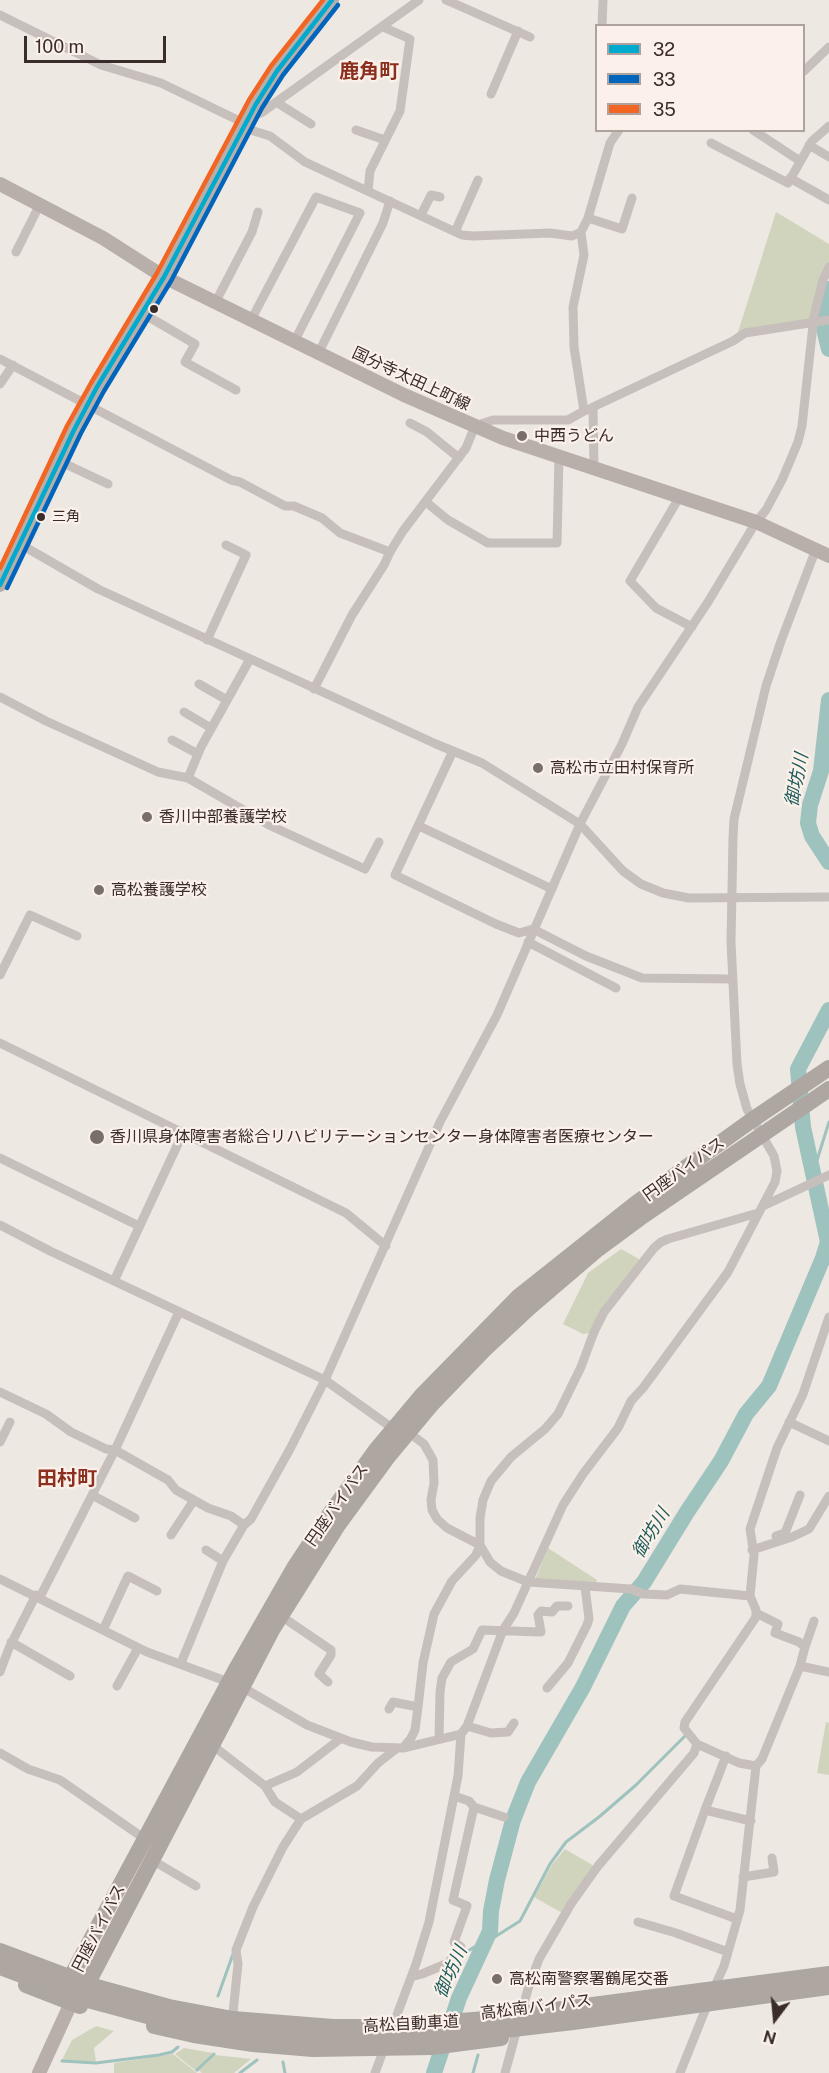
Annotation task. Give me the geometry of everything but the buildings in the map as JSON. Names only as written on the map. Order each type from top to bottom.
[{"type":"highway","name":"円座バイパス","points":[[71,2003],[90,1979],[212,1745],[235,1684],[338,1525],[402,1433],[423,1394],[518,1297],[590,1239],[757,1127],[790,1094],[829,1068]]},
{"type":"highway","name":"円座バイパス","points":[[757,1127],[794,1112],[829,1089]]},
{"type":"highway","name":"円座バイパス","points":[[71,2003],[73,1973],[145,1839],[235,1684],[283,1587],[321,1526],[402,1433]]},
{"type":"highway","name":"高松南バイパス","points":[[0,1944],[73,1973],[134,1992],[233,2013],[346,2022],[440,2019],[523,2010],[829,1968]]},
{"type":"highway","name":"高松自動車道","points":[[0,1951],[67,1977],[147,2002],[232,2019],[333,2027],[384,2027],[486,2019],[829,1974]]},
{"type":"highway","name":"高松自動車道","points":[[0,1967],[88,2000],[166,2020],[283,2039],[333,2041],[436,2038],[829,1988]]},
{"type":"highway","name":"高松南バイパス","points":[[0,1974],[71,2003],[185,2034],[229,2041],[313,2049],[432,2047],[829,1994]]},
{"type":"main road","points":[[0,585],[88,404],[164,277],[247,122],[277,71],[332,0]]},
{"type":"main road","name":"国分寺太田上町線","points":[[0,184],[103,238],[164,277],[404,396],[475,426],[756,522],[829,556]]},
{"type":"main road","points":[[39,2073],[71,2003]]},
{"type":"street","points":[[247,122],[420,0]]},
{"type":"street","points":[[446,0],[530,37]]},
{"type":"street","points":[[602,24],[603,0]]},
{"type":"street","points":[[0,15],[101,65],[161,83],[247,122],[305,162],[462,235],[550,233],[572,236],[581,232]]},
{"type":"street","points":[[368,190],[369,171],[400,111],[411,39],[383,27]]},
{"type":"street","points":[[491,94],[518,31]]},
{"type":"street","points":[[805,70],[829,47]]},
{"type":"street","points":[[276,102],[311,124]]},
{"type":"street","points":[[711,143],[788,183],[809,145],[829,126]]},
{"type":"street","points":[[356,130],[385,140]]},
{"type":"street","points":[[584,411],[574,347],[573,307],[584,255],[581,232],[588,218],[610,143],[618,132]]},
{"type":"street","points":[[756,132],[800,161]]},
{"type":"street","points":[[809,145],[829,157]]},
{"type":"street","points":[[790,178],[829,200]]},
{"type":"street","points":[[455,232],[478,180]]},
{"type":"street","points":[[421,216],[431,195],[440,197]]},
{"type":"street","points":[[251,320],[316,197],[360,213],[294,342]]},
{"type":"street","points":[[588,218],[622,229],[632,198]]},
{"type":"street","points":[[318,354],[383,223],[390,201]]},
{"type":"street","points":[[16,252],[40,204]]},
{"type":"street","points":[[215,303],[252,232],[258,212]]},
{"type":"street","points":[[181,1664],[223,1561],[244,1525],[251,1519],[325,1380],[440,1122],[497,1015],[580,824],[622,744],[638,707],[775,496],[798,442],[823,322],[818,296],[829,267]]},
{"type":"street","points":[[142,313],[195,344],[185,362],[236,390]]},
{"type":"street","points":[[314,689],[352,615],[390,552],[403,531],[466,448],[475,426],[493,420],[568,420],[733,341],[745,333],[823,322]]},
{"type":"street","points":[[0,359],[231,480],[240,482],[285,506],[294,506],[322,518],[340,533],[390,552]]},
{"type":"street","points":[[0,384],[13,365]]},
{"type":"street","points":[[594,407],[594,468]]},
{"type":"street","points":[[410,423],[427,432],[459,458]]},
{"type":"street","points":[[426,502],[448,520],[488,543],[557,543],[559,456]]},
{"type":"street","points":[[59,461],[108,484]]},
{"type":"street","points":[[680,496],[630,581],[656,608],[692,627]]},
{"type":"street","points":[[20,544],[98,589],[453,752],[482,763],[580,824],[623,871],[641,884],[663,893],[689,898],[829,897]]},
{"type":"street","points":[[207,640],[246,555],[226,545]]},
{"type":"street","points":[[375,2073],[429,1922],[458,1776],[464,1730],[503,1630],[514,1613],[569,1495],[618,1428],[631,1401],[728,1272],[745,1244],[775,1182],[777,1171],[774,1156],[747,1109],[739,1074],[731,898],[734,819],[766,686],[780,641],[816,549]]},
{"type":"street","points":[[188,778],[198,754],[250,659]]},
{"type":"street","points":[[199,684],[227,700]]},
{"type":"street","points":[[0,697],[46,721],[158,772],[188,778],[271,826],[365,869],[379,843]]},
{"type":"street","points":[[184,711],[212,728]]},
{"type":"street","points":[[172,740],[198,754]]},
{"type":"street","points":[[453,752],[395,875],[519,933],[533,929],[586,956],[642,978],[733,979]]},
{"type":"street","points":[[418,826],[552,889]]},
{"type":"street","points":[[0,975],[30,915],[76,936]]},
{"type":"street","points":[[528,942],[616,988]]},
{"type":"street","points":[[0,1043],[346,1213],[386,1246]]},
{"type":"street","points":[[114,1281],[183,1133]]},
{"type":"street","points":[[0,1158],[140,1226]]},
{"type":"street","points":[[233,2013],[238,1964],[236,1950],[266,1879],[302,1819],[357,1786],[378,1763],[411,1738],[415,1730],[423,1663],[434,1614],[453,1581],[476,1555],[480,1545],[483,1500],[491,1481],[511,1458],[545,1429],[558,1414],[604,1312],[661,1242],[761,1210],[829,1175]]},
{"type":"street","points":[[0,1225],[325,1380],[402,1433],[424,1444],[433,1460],[434,1483],[431,1500],[432,1510],[437,1519],[447,1528],[480,1545],[490,1562],[501,1571],[528,1582],[631,1589],[643,1594],[667,1595],[680,1589],[750,1596]]},
{"type":"street","points":[[0,1672],[11,1642],[38,1596],[115,1450],[179,1311]]},
{"type":"street","points":[[756,1766],[739,1763],[697,1744],[684,1728],[685,1722],[753,1622],[756,1613],[750,1596],[754,1555],[750,1529],[777,1448],[803,1394],[829,1317]]},
{"type":"street","points":[[0,1392],[46,1414],[71,1432],[106,1449],[115,1450],[168,1480],[176,1490],[208,1508],[231,1516],[244,1525]]},
{"type":"street","points":[[0,1442],[10,1422]]},
{"type":"street","points":[[789,1422],[829,1441]]},
{"type":"street","points":[[92,1495],[135,1518]]},
{"type":"street","points":[[752,1547],[785,1533],[800,1495]]},
{"type":"street","points":[[752,1547],[792,1538],[809,1529],[829,1496]]},
{"type":"street","points":[[171,1535],[194,1500]]},
{"type":"street","points":[[206,1550],[223,1561]]},
{"type":"street","points":[[103,1630],[128,1576],[157,1591]]},
{"type":"street","points":[[0,1579],[138,1648],[235,1684],[306,1725],[340,1739],[372,1748],[399,1748],[439,1739],[464,1730],[491,1733],[508,1731],[514,1724]]},
{"type":"street","points":[[547,1688],[568,1663],[587,1625],[589,1619],[585,1587]]},
{"type":"street","points":[[439,1739],[442,1678],[451,1662],[473,1649],[482,1630],[541,1632],[538,1615],[541,1611],[552,1612],[557,1606],[568,1606]]},
{"type":"street","points":[[756,1613],[778,1624],[775,1633],[799,1642],[805,1647]]},
{"type":"street","points":[[281,1616],[330,1650],[331,1655],[319,1674],[328,1682]]},
{"type":"street","points":[[680,2073],[728,1952],[737,1919],[751,1821],[756,1766],[762,1759],[800,1666],[814,1621]]},
{"type":"street","points":[[11,1642],[70,1676]]},
{"type":"street","points":[[117,1686],[138,1648]]},
{"type":"street","points":[[800,1666],[829,1672]]},
{"type":"street","points":[[389,1709],[393,1702],[418,1707]]},
{"type":"street","points":[[265,1786],[297,1772],[340,1739]]},
{"type":"street","points":[[505,2073],[539,1959],[571,1904],[598,1866],[694,1753],[697,1744]]},
{"type":"street","points":[[212,1745],[265,1786],[275,1802],[302,1819]]},
{"type":"street","points":[[0,1753],[28,1769],[60,1780],[145,1839]]},
{"type":"street","points":[[726,1756],[674,1896],[737,1919]]},
{"type":"street","points":[[453,1796],[469,1801],[474,1807],[504,1817]]},
{"type":"street","points":[[411,1977],[448,1962],[461,1947],[454,1942],[467,1906],[453,1900],[474,1807]]},
{"type":"street","points":[[705,1810],[751,1821]]},
{"type":"street","points":[[743,1877],[774,1872],[771,1858]]},
{"type":"street","points":[[152,1860],[196,1886]]},
{"type":"street","points":[[435,1889],[455,1894]]},
{"type":"street","points":[[638,1922],[728,1952]]},
{"type":"green space","points":[[776,212],[829,244],[829,263],[812,317],[806,321],[738,332]]},
{"type":"green space","points":[[621,1249],[639,1259],[639,1263],[610,1300],[608,1299],[592,1330],[583,1334],[563,1324],[588,1273]]},
{"type":"green space","points":[[548,1548],[597,1580],[595,1585],[535,1580]]},
{"type":"green space","points":[[826,1722],[829,1723],[829,1775],[817,1773]]},
{"type":"green space","points":[[565,1849],[594,1866],[562,1913],[534,1897],[552,1865]]},
{"type":"green space","points":[[96,2026],[114,2031],[94,2048],[96,2062],[62,2060],[72,2040]]},
{"type":"green space","points":[[184,2048],[213,2053],[196,2071],[175,2054]]},
{"type":"green space","points":[[173,2054],[197,2073],[114,2073],[114,2063]]},
{"type":"green space","points":[[215,2055],[251,2059],[234,2073],[202,2073],[198,2070]]},
{"type":"waterway","name":"御坊川","points":[[829,289],[824,308],[824,329],[829,349]]},
{"type":"waterway","name":"御坊川","points":[[829,700],[821,771],[810,805],[808,823],[812,836],[829,862]]},
{"type":"waterway","name":"御坊川","points":[[434,2073],[459,1998],[490,1931],[497,1880],[513,1820],[528,1782],[583,1687],[623,1606],[644,1582],[721,1461],[746,1414],[769,1386],[823,1258],[828,1242],[803,1127],[798,1069],[829,1010]]},
{"type":"waterway","points":[[813,1173],[829,1122]]},
{"type":"waterway","points":[[454,1960],[520,1921],[550,1864],[566,1842],[636,1785],[685,1736]]},
{"type":"waterway","points":[[218,1996],[233,1954]]},
{"type":"waterway","points":[[62,2061],[96,2063],[159,2055],[172,2052],[178,2047]]},
{"type":"waterway","points":[[197,2070],[214,2054]]},
{"type":"waterway","points":[[473,2073],[478,2055]]},
{"type":"waterway","points":[[240,2073],[257,2060]]},
{"type":"waterway","points":[[283,2062],[285,2073]]},
{"type":"transit line","name":"35","points":[[0,568],[67,426],[157,273],[249,100],[271,66],[323,0]]},
{"type":"transit line","name":"32","points":[[0,585],[74,430],[97,387],[164,277],[256,104],[277,71],[332,0]]},
{"type":"transit line","name":"33","points":[[7,588],[81,433],[171,281],[262,108],[283,75],[338,5]]},
{"type":"place","name":"中西うどん","points":[[522,436]]},
{"type":"place","name":"三角","points":[[41,517]]},
{"type":"place","name":"高松市立田村保育所","points":[[538,768]]},
{"type":"place","name":"香川中部養護学校","points":[[147,817]]},
{"type":"place","name":"高松養護学校","points":[[99,890]]},
{"type":"place","name":"香川県身体障害者総合リハビリテーションセンター身体障害者医療センター","points":[[97,1137]]},
{"type":"place","name":"高松南警察署鶴尾交番","points":[[497,1979]]},
{"type":"district","name":"鹿角町","points":[[369,72]]},
{"type":"district","name":"田村町","points":[[67,1479]]}]
